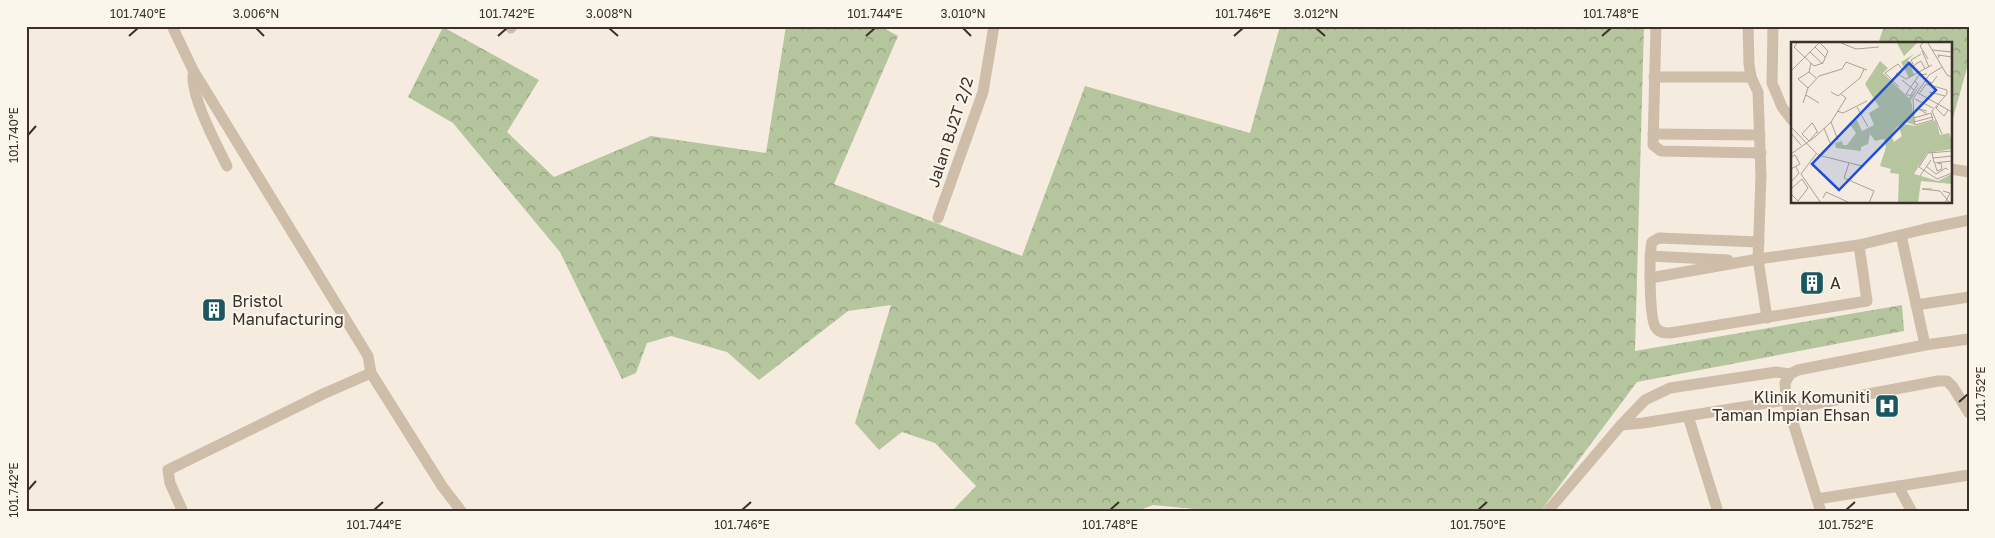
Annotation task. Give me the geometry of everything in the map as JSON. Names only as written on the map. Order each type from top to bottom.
[{"type":"street","points":[[172,26],[193,70],[368,356],[371,373],[442,486],[462,512]]},
{"type":"street","name":"Jalan BJ2T 2/2","points":[[938,218],[982,92],[994,26]]},
{"type":"street","points":[[1656,26],[1653,145],[1661,151],[1761,154]]},
{"type":"street","points":[[1748,26],[1748,64],[1751,77],[1758,92],[1761,154],[1759,242],[1753,260],[1767,318]]},
{"type":"street","points":[[1773,26],[1772,83],[1782,108],[1791,119]]},
{"type":"street","points":[[193,70],[192,81],[200,107],[228,166]]},
{"type":"street","points":[[1654,77],[1751,77]]},
{"type":"street","points":[[1653,134],[1760,136]]},
{"type":"street","points":[[1952,169],[1969,172]]},
{"type":"street","points":[[1650,278],[1753,260],[1858,245],[1969,220]]},
{"type":"street","points":[[1901,235],[1925,345]]},
{"type":"street","points":[[1759,242],[1659,238],[1652,242],[1650,256],[1652,322],[1656,329],[1663,333],[1867,301],[1858,245]]},
{"type":"street","points":[[1650,256],[1753,260]]},
{"type":"street","points":[[1916,305],[1969,297]]},
{"type":"street","points":[[1821,512],[1787,405],[1785,383],[1790,374],[1798,370],[1925,345],[1969,339]]},
{"type":"street","points":[[1547,512],[1621,425],[1645,400],[1670,388],[1776,372],[1790,374]]},
{"type":"street","points":[[183,512],[170,483],[168,470],[315,398],[371,373]]},
{"type":"street","points":[[1621,425],[1787,405],[1938,381],[1947,381],[1954,387],[1969,413]]},
{"type":"street","points":[[1688,416],[1718,512]]},
{"type":"street","points":[[1817,499],[1969,475]]},
{"type":"street","points":[[1898,486],[1912,512]]},
{"type":"green space","points":[[786,26],[880,26],[898,36],[834,184],[1022,256],[1085,86],[1250,133],[1280,26],[1644,26],[1635,351],[1902,305],[1904,331],[1637,382],[1540,512],[1226,512],[1153,505],[1135,512],[951,512],[976,486],[935,443],[902,432],[879,450],[855,423],[891,305],[848,311],[759,380],[727,352],[671,336],[647,343],[636,373],[622,379],[560,252],[453,123],[408,97],[443,27],[539,80],[507,132],[554,177],[651,136],[766,153]]},
{"type":"green space","points":[[1884,26],[1969,26],[1969,61],[1952,121],[1952,42],[1879,42]]},
{"type":"place","name":"A","points":[[1812,283]]},
{"type":"place","name":"Bristol Manufacturing","points":[[214,310]]},
{"type":"place","name":"Klinik Komuniti Taman Impian Ehsan","points":[[1887,406]]}]
